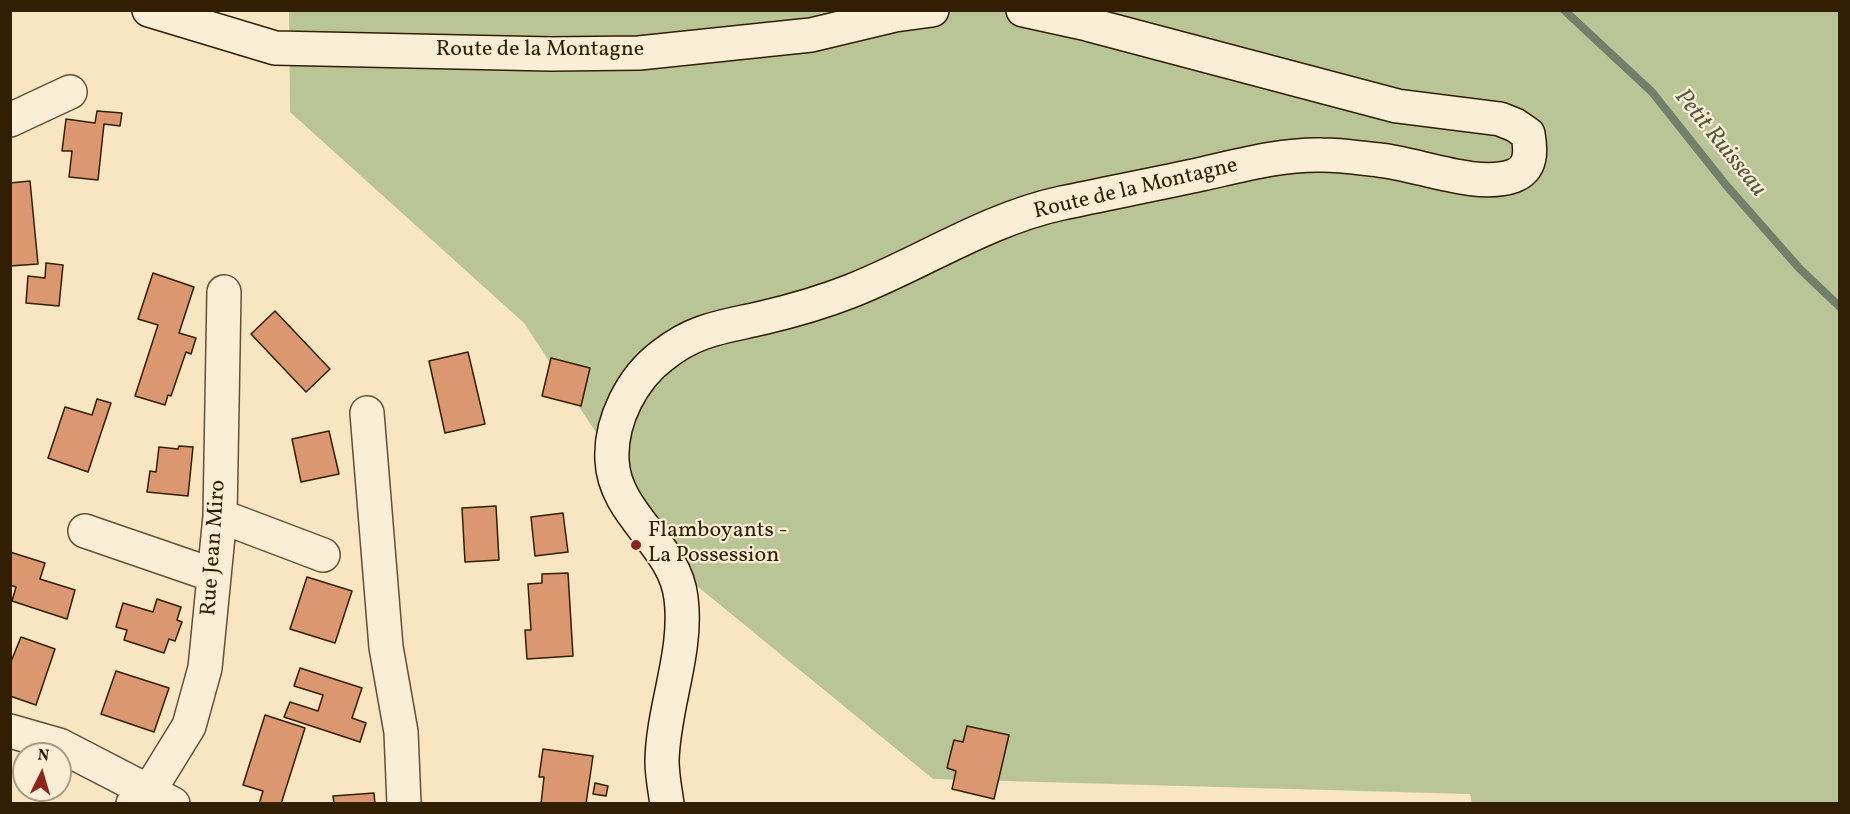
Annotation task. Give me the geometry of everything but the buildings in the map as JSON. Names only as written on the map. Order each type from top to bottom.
[{"type":"main road","name":"Route de la Montagne","points":[[149,10],[275,48],[551,54],[639,52],[812,35],[895,15],[932,10]]},
{"type":"main road","name":"Route de la Montagne","points":[[667,804],[662,762],[680,644],[682,600],[679,583],[670,566],[621,498],[614,477],[611,457],[615,430],[623,406],[636,381],[661,356],[698,332],[765,317],[850,291],[977,232],[1056,205],[1269,159],[1321,155],[1374,159],[1485,180],[1511,177],[1522,171],[1529,162],[1531,148],[1528,134],[1500,119],[1397,106],[1087,24],[1023,10]]},
{"type":"main road","points":[[10,120],[70,92]]},
{"type":"main road","name":"Rue Jean Miro","points":[[151,799],[166,766],[189,726],[205,668],[220,516],[224,292]]},
{"type":"main road","points":[[367,413],[386,648],[401,732],[404,804]]},
{"type":"main road","points":[[220,516],[323,555]]},
{"type":"main road","points":[[85,531],[213,575]]},
{"type":"main road","points":[[10,731],[59,745],[151,799]]},
{"type":"green space","points":[[289,11],[1839,11],[1839,803],[1472,804],[1470,794],[933,779],[697,586],[524,323],[290,112]]},
{"type":"waterway","name":"Petit Ruisseau","points":[[1564,10],[1652,92],[1726,185],[1800,269],[1840,307]]},
{"type":"place","name":"Flamboyants - La Possession","points":[[636,545]]}]
